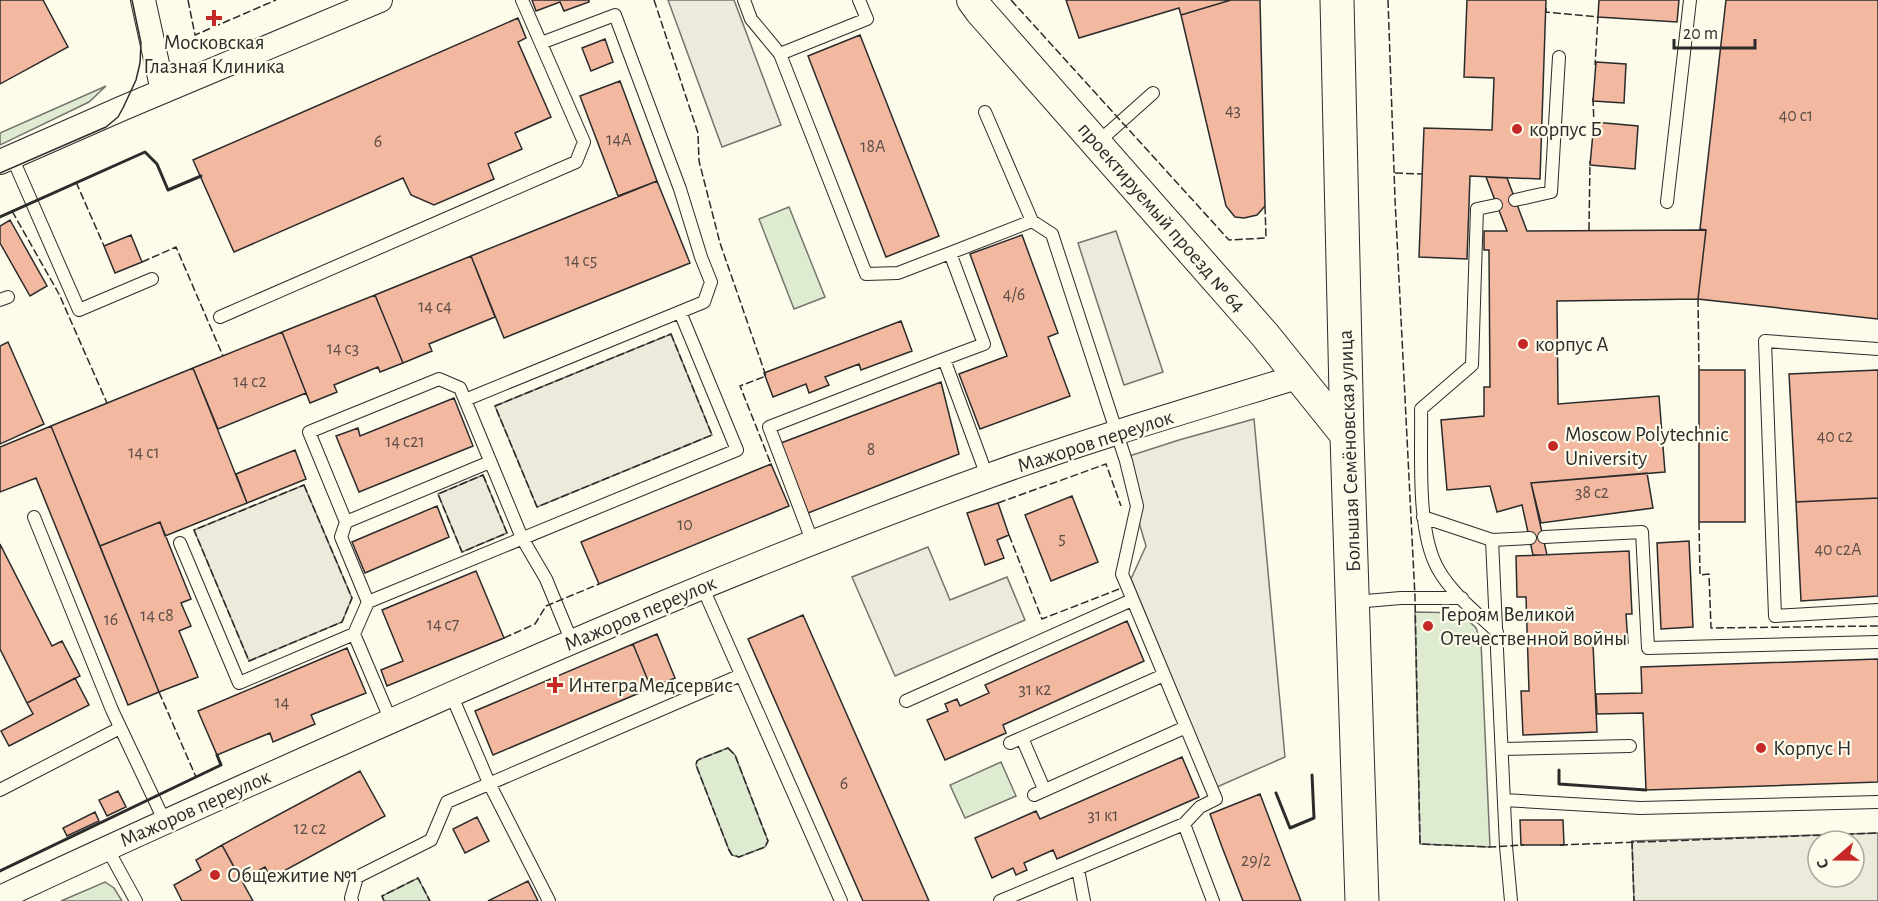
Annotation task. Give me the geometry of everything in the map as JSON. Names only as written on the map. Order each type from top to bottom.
[{"type":"main road","name":"Большая Семёновская улица","points":[[1337,0],[1347,437],[1362,901]]},
{"type":"street","points":[[143,0],[164,91]]},
{"type":"street","points":[[6,160],[380,0]]},
{"type":"street","name":"проектируемый проезд № 64","points":[[972,0],[1300,376],[1347,437]]},
{"type":"street","name":"Мажоров переулок","points":[[0,897],[451,694],[702,586],[987,476],[1300,376]]},
{"type":"lane","points":[[220,317],[576,162],[584,142],[522,0]]},
{"type":"lane","points":[[744,0],[751,19],[780,54],[866,274],[898,273],[1032,221]]},
{"type":"lane","points":[[780,54],[867,20],[859,0]]},
{"type":"lane","points":[[1667,202],[1690,0]]},
{"type":"lane","points":[[465,400],[704,302],[711,282],[680,189],[615,15],[541,43]]},
{"type":"lane","points":[[1515,200],[1551,192],[1559,57]]},
{"type":"lane","points":[[1097,143],[1154,93]]},
{"type":"lane","points":[[985,112],[1032,221],[1052,234],[1126,461],[1137,506],[1122,574],[1216,799],[1200,807],[1184,824],[1000,901]]},
{"type":"lane","points":[[6,160],[79,310],[152,279]]},
{"type":"lane","points":[[1497,205],[1477,209],[1472,365],[1421,410],[1423,517],[1428,543],[1437,567],[1449,586],[1497,632]]},
{"type":"lane","points":[[813,543],[769,427],[984,344],[950,253]]},
{"type":"lane","points":[[180,543],[239,683],[354,634],[368,602],[737,450],[680,312]]},
{"type":"lane","points":[[1878,349],[1765,341],[1775,616],[1878,610]]},
{"type":"lane","points":[[944,359],[987,476]]},
{"type":"lane","points":[[368,602],[341,537],[346,522],[309,432],[439,379],[460,388],[522,538],[546,579],[572,642]]},
{"type":"lane","points":[[346,522],[490,462]]},
{"type":"lane","points":[[34,517],[120,728],[165,822]]},
{"type":"lane","points":[[1423,517],[1492,540],[1530,538]]},
{"type":"lane","points":[[1544,537],[1642,532],[1648,648],[1878,642]]},
{"type":"lane","points":[[1492,540],[1506,846],[1511,901]]},
{"type":"lane","points":[[702,586],[841,901]]},
{"type":"lane","points":[[1353,602],[1408,598],[1462,598]]},
{"type":"lane","points":[[906,701],[1132,600]]},
{"type":"lane","points":[[354,634],[391,721]]},
{"type":"lane","points":[[352,901],[357,877],[431,840],[447,802],[741,675]]},
{"type":"lane","points":[[1164,675],[1016,741],[1039,792],[1186,727]]},
{"type":"lane","points":[[451,694],[489,783],[549,901]]},
{"type":"lane","points":[[0,790],[120,728]]},
{"type":"lane","points":[[1502,749],[1630,746]]},
{"type":"lane","points":[[1504,800],[1640,808],[1878,802]]},
{"type":"lane","points":[[1184,824],[1213,901]]},
{"type":"lane","points":[[107,848],[136,901]]},
{"type":"lane","points":[[1078,869],[1084,901]]},
{"type":"green space","points":[[106,86],[89,102],[0,145],[0,133]]},
{"type":"green space","points":[[789,207],[825,297],[794,309],[759,219]]},
{"type":"green space","points":[[1415,612],[1461,613],[1476,628],[1481,642],[1490,847],[1420,844]]},
{"type":"green space","points":[[728,748],[735,755],[768,841],[765,847],[739,857],[732,855],[729,850],[696,765],[700,759]]},
{"type":"green space","points":[[1001,762],[1016,796],[965,818],[950,785]]},
{"type":"green space","points":[[418,878],[430,901],[384,901],[382,896]]},
{"type":"green space","points":[[105,882],[114,888],[122,901],[61,901]]},
{"type":"shaded area","points":[[668,0],[734,0],[781,125],[722,147]]},
{"type":"shaded area","points":[[1116,231],[1163,372],[1124,385],[1078,243]]},
{"type":"shaded area","points":[[671,334],[712,435],[537,507],[495,406]]},
{"type":"shaded area","points":[[1254,419],[1285,757],[1217,787],[1131,579],[1146,546],[1120,459]]},
{"type":"shaded area","points":[[483,475],[507,533],[462,552],[438,494]]},
{"type":"shaded area","points":[[304,485],[352,598],[342,622],[249,661],[194,530]]},
{"type":"shaded area","points":[[928,547],[950,600],[1007,577],[1025,620],[895,676],[852,577]]},
{"type":"shaded area","points":[[1866,833],[1878,833],[1878,901],[1634,901],[1632,841],[1806,835],[1806,889],[1866,889]]},
{"type":"building","points":[[0,0],[43,0],[68,47],[0,84]]},
{"type":"building","points":[[532,0],[589,0],[589,2],[564,11],[560,2],[536,11]]},
{"type":"building","points":[[1066,0],[1231,0],[1181,15],[1179,8],[1079,38]]},
{"type":"building","points":[[1231,0],[1260,0],[1265,206],[1257,215],[1244,218],[1235,217],[1226,206],[1181,15]]},
{"type":"building","name":"корпус Б","points":[[1467,0],[1546,0],[1540,179],[1470,176],[1467,259],[1419,257],[1424,128],[1492,130],[1494,78],[1464,77]]},
{"type":"building","points":[[1599,0],[1679,0],[1677,22],[1598,17]]},
{"type":"building","points":[[1726,0],[1878,0],[1878,319],[1698,299],[1706,230],[1700,229]]},
{"type":"building","points":[[518,18],[526,38],[518,42],[551,117],[515,133],[522,149],[488,164],[494,179],[434,205],[411,195],[403,178],[234,252],[193,160]]},
{"type":"building","points":[[860,35],[939,236],[886,257],[808,56]]},
{"type":"building","points":[[605,39],[613,62],[591,71],[582,48]]},
{"type":"building","points":[[1596,62],[1626,64],[1624,103],[1593,101]]},
{"type":"building","points":[[620,81],[657,181],[618,196],[580,96]]},
{"type":"building","points":[[1594,122],[1638,126],[1635,169],[1590,165]]},
{"type":"building","name":"корпус А","points":[[1486,177],[1507,178],[1527,231],[1706,230],[1698,299],[1557,301],[1558,404],[1659,396],[1665,472],[1531,483],[1547,555],[1533,555],[1522,505],[1497,512],[1490,486],[1447,490],[1441,420],[1484,416],[1484,387],[1490,387],[1489,250],[1484,250],[1484,231],[1507,231]]},
{"type":"building","points":[[657,181],[690,263],[504,338],[471,256]]},
{"type":"building","points":[[10,220],[47,286],[30,296],[0,243],[0,226]]},
{"type":"building","points":[[131,235],[142,262],[115,273],[104,246]]},
{"type":"building","points":[[1022,235],[1058,333],[1048,337],[1070,396],[980,429],[959,374],[1007,356],[970,254]]},
{"type":"building","points":[[471,256],[495,317],[429,344],[432,351],[403,363],[375,295]]},
{"type":"building","points":[[375,295],[403,363],[380,372],[378,367],[334,385],[337,392],[310,403],[282,332]]},
{"type":"building","points":[[901,321],[912,351],[861,370],[859,364],[825,377],[829,385],[809,393],[806,384],[773,397],[764,373]]},
{"type":"building","points":[[282,332],[306,393],[218,429],[193,368]]},
{"type":"building","points":[[8,342],[44,424],[0,444],[0,346]]},
{"type":"building","points":[[193,368],[247,503],[165,536],[160,522],[100,546],[51,426]]},
{"type":"building","points":[[1699,370],[1745,370],[1745,522],[1699,522]]},
{"type":"building","points":[[1878,370],[1878,498],[1796,502],[1789,374]]},
{"type":"building","points":[[941,382],[959,454],[808,513],[781,443]]},
{"type":"building","points":[[454,398],[473,446],[359,492],[336,436],[358,428],[360,436]]},
{"type":"building","points":[[51,426],[159,692],[128,705],[36,478],[0,492],[0,447]]},
{"type":"building","points":[[295,450],[306,479],[247,503],[236,474]]},
{"type":"building","points":[[771,464],[789,506],[599,584],[581,542]]},
{"type":"building","points":[[1647,473],[1653,508],[1541,523],[1531,483]]},
{"type":"building","points":[[1072,496],[1098,562],[1051,581],[1025,515]]},
{"type":"building","points":[[1878,498],[1878,596],[1801,601],[1796,502]]},
{"type":"building","points":[[998,503],[1009,535],[997,540],[1004,558],[985,565],[967,513]]},
{"type":"building","points":[[437,506],[449,537],[365,573],[352,542]]},
{"type":"building","points":[[160,522],[191,599],[181,603],[191,626],[179,631],[198,677],[159,692],[100,546]]},
{"type":"building","points":[[1689,541],[1693,627],[1661,629],[1657,543]]},
{"type":"building","points":[[0,544],[52,646],[62,641],[80,676],[27,703],[0,649]]},
{"type":"building","points":[[1629,551],[1632,614],[1626,614],[1628,643],[1593,644],[1597,732],[1523,735],[1521,691],[1529,691],[1526,597],[1517,597],[1516,556]]},
{"type":"building","points":[[476,571],[504,638],[387,686],[381,670],[403,661],[382,610]]},
{"type":"building","points":[[803,615],[929,901],[863,901],[748,639]]},
{"type":"building","points":[[1127,621],[1144,661],[1003,725],[1006,733],[945,760],[927,720],[948,711],[945,704],[957,699],[960,706],[989,693],[985,685]]},
{"type":"building","points":[[657,634],[675,678],[651,688],[633,644]]},
{"type":"building","points":[[633,644],[651,688],[493,755],[475,711]]},
{"type":"building","points":[[347,648],[366,693],[311,715],[315,724],[273,742],[270,733],[217,755],[198,711]]},
{"type":"building","name":"Корпус Н","points":[[1878,659],[1878,782],[1646,790],[1643,713],[1597,714],[1596,694],[1642,693],[1641,667]]},
{"type":"building","points":[[75,678],[89,705],[9,746],[1,731],[33,714],[27,703]]},
{"type":"building","points":[[1182,757],[1199,797],[1057,859],[1053,850],[1024,863],[1027,870],[1016,875],[1013,868],[992,878],[975,838],[1036,811],[1040,819]]},
{"type":"building","points":[[360,771],[385,816],[271,878],[265,867],[241,880],[222,845]]},
{"type":"building","points":[[118,791],[126,807],[107,816],[99,800]]},
{"type":"building","points":[[1260,794],[1301,901],[1243,901],[1222,847],[1210,814]]},
{"type":"building","points":[[95,812],[99,821],[67,836],[63,828]]},
{"type":"building","points":[[477,817],[489,841],[465,853],[453,829]]},
{"type":"building","points":[[1520,820],[1563,820],[1564,845],[1521,845]]},
{"type":"building","name":"Общежитие №1","points":[[222,845],[253,901],[182,901],[174,885],[201,870],[196,860]]},
{"type":"building","points":[[528,881],[538,901],[488,901]]},
{"type":"tram line","points":[[0,173],[106,127],[118,117],[136,80],[140,63],[141,43],[132,0]]},
{"type":"fence","points":[[188,0],[195,35],[276,0]]},
{"type":"fence","points":[[654,0],[698,133],[699,161],[720,243],[766,376],[740,386],[771,464]]},
{"type":"fence","points":[[1011,0],[1229,240],[1266,238],[1265,206]]},
{"type":"fence","points":[[1388,0],[1395,199],[1415,597],[1420,844],[1490,847],[1524,845]]},
{"type":"fence","points":[[1546,8],[1546,12],[1598,17],[1595,65]]},
{"type":"fence","points":[[1593,98],[1594,125]]},
{"type":"fence","points":[[1589,230],[1590,161]]},
{"type":"fence","points":[[1395,173],[1422,174]]},
{"type":"fence","points":[[76,182],[104,246]]},
{"type":"fence","points":[[12,211],[59,294],[107,403]]},
{"type":"fence","points":[[142,262],[176,247],[223,356]]},
{"type":"fence","points":[[1698,299],[1699,370]]},
{"type":"fence","points":[[671,334],[712,435],[537,507],[495,406],[671,334]]},
{"type":"fence","points":[[998,503],[1106,464],[1121,506]]},
{"type":"fence","points":[[483,475],[507,533],[462,552],[438,494],[483,475]]},
{"type":"fence","points":[[304,485],[352,598],[342,622],[249,661],[194,530],[304,485]]},
{"type":"fence","points":[[1699,522],[1700,575],[1709,574],[1711,628],[1878,626]]},
{"type":"fence","points":[[1009,535],[1042,619],[1119,589]]},
{"type":"fence","points":[[504,638],[535,624],[546,606],[599,584]]},
{"type":"fence","points":[[159,692],[196,777]]},
{"type":"fence","points":[[728,748],[735,755],[768,841],[765,847],[739,857],[732,855],[729,850],[696,765],[700,759],[728,748]]},
{"type":"fence","points":[[1560,845],[1878,833]]},
{"type":"fence","points":[[1632,841],[1634,901]]},
{"type":"fence","points":[[384,901],[382,896],[418,878],[430,901]]},
{"type":"wall","points":[[0,217],[145,152],[157,164],[168,190],[201,176]]},
{"type":"wall","points":[[0,871],[221,765],[217,755]]},
{"type":"wall","points":[[1559,770],[1559,784],[1646,790]]},
{"type":"wall","points":[[1276,793],[1290,828],[1314,818],[1312,775]]},
{"type":"place","name":"Московская Глазная Клиника","points":[[214,18]]},
{"type":"place","name":"корпус Б","points":[[1517,129]]},
{"type":"place","name":"корпус А","points":[[1523,344]]},
{"type":"place","name":"Moscow Polytechnic University","points":[[1553,446]]},
{"type":"place","name":"Героям Великой Отечественной войны","points":[[1428,626]]},
{"type":"place","name":"ИнтеграМедсервис","points":[[555,685]]},
{"type":"place","name":"Корпус Н","points":[[1761,748]]},
{"type":"place","name":"Общежитие №1","points":[[215,875]]}]
